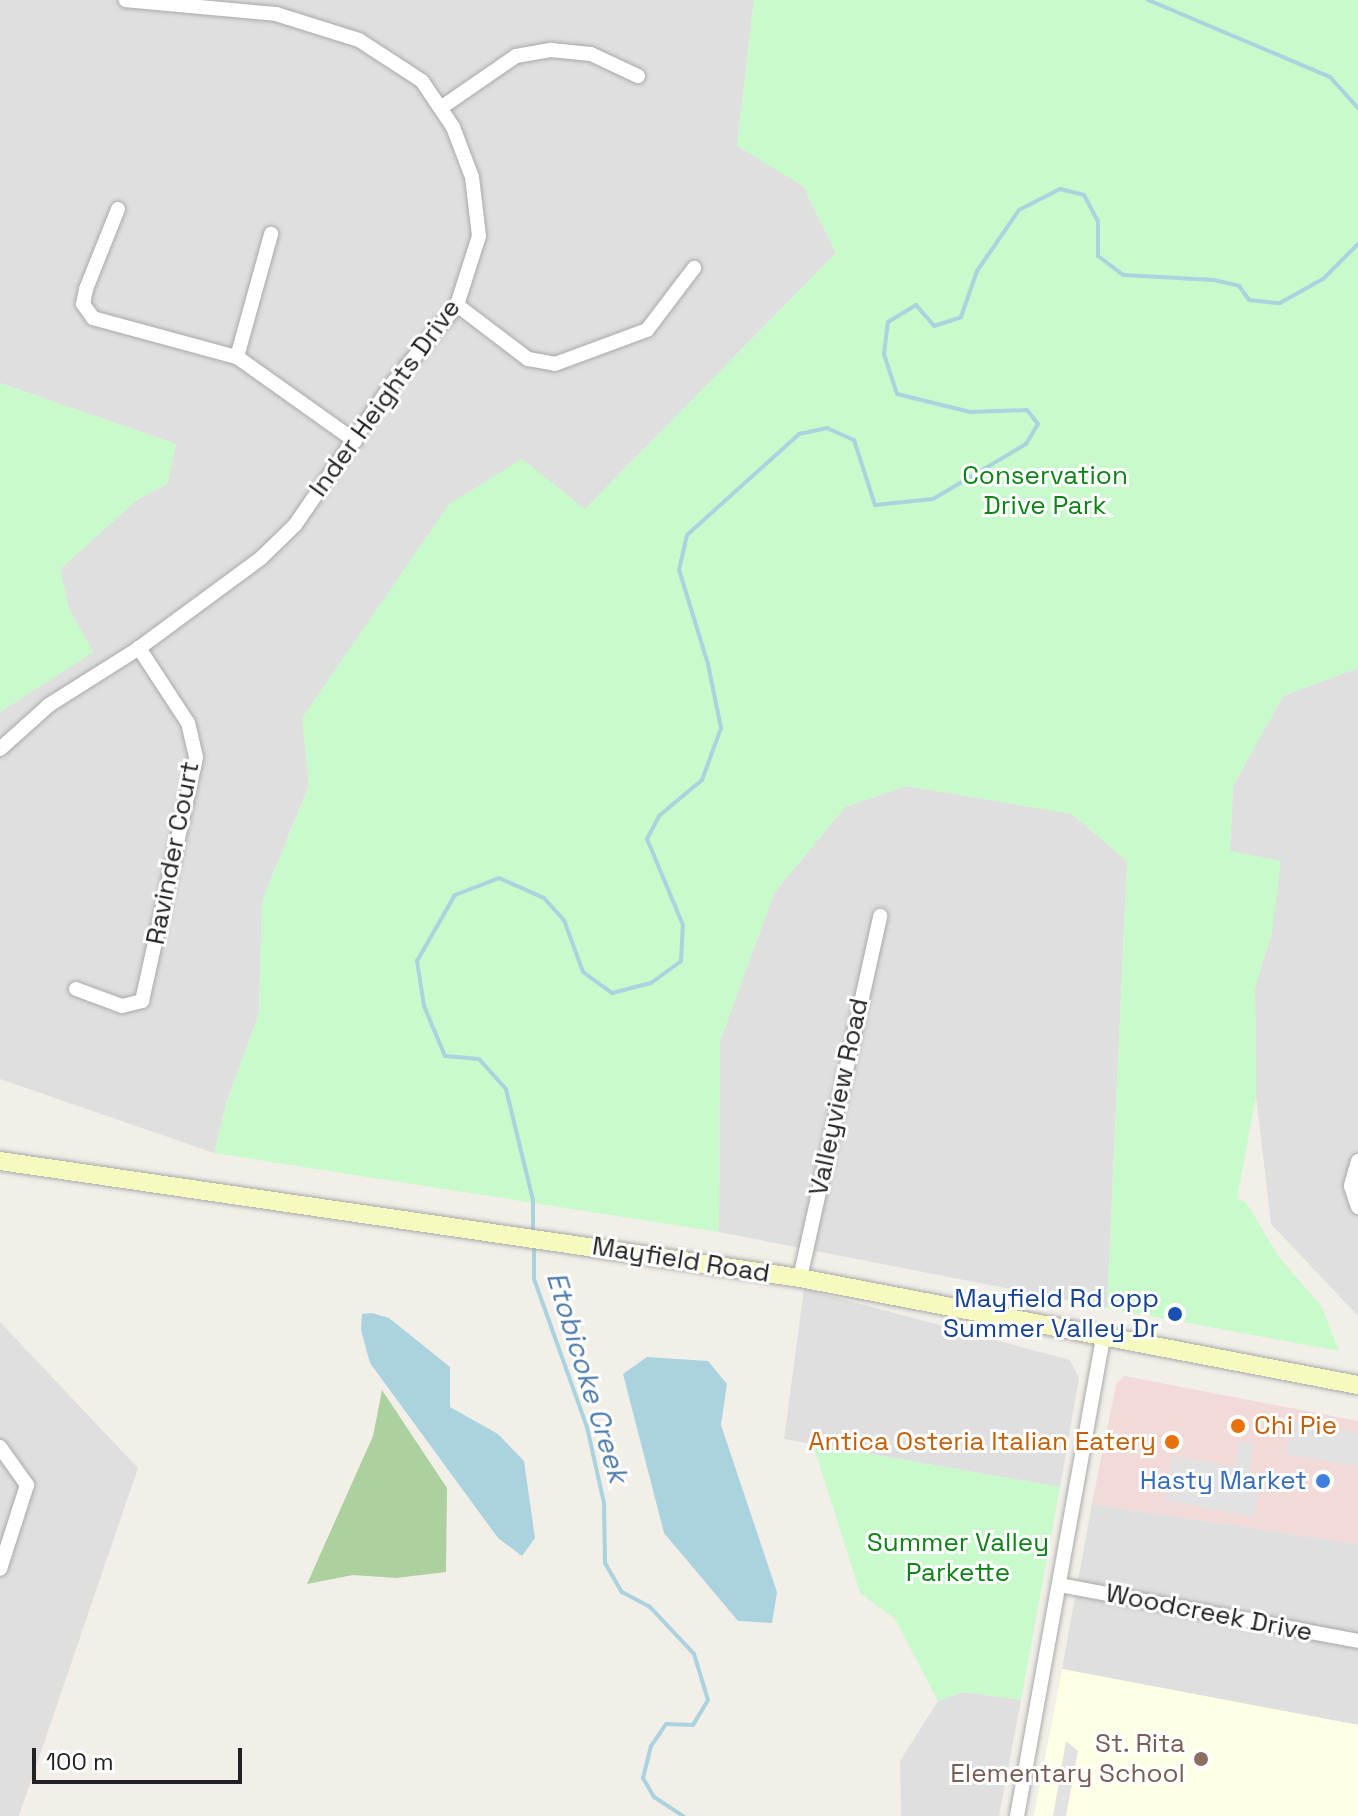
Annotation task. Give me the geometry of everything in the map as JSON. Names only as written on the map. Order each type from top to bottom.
[{"type":"main road","name":"Mayfield Road","points":[[0,1161],[800,1278],[1358,1385]]},
{"type":"street","name":"Inder Heights Drive","points":[[0,749],[49,705],[139,648],[261,558],[295,525],[393,383],[457,305],[479,236],[472,177],[442,107],[422,81],[359,40],[276,14],[126,0]]},
{"type":"street","points":[[442,107],[516,56],[551,50],[591,54],[638,76]]},
{"type":"street","points":[[118,209],[86,289],[83,304],[93,318],[237,357],[355,441]]},
{"type":"street","points":[[237,357],[271,234]]},
{"type":"street","points":[[457,305],[528,359],[555,364],[647,330],[694,268]]},
{"type":"street","name":"Ravinder Court","points":[[76,989],[122,1006],[142,1001],[196,757],[188,723],[139,648]]},
{"type":"street","name":"Valleyview Road","points":[[800,1278],[880,916]]},
{"type":"street","points":[[1358,1161],[1351,1186],[1358,1207]]},
{"type":"street","points":[[1017,1816],[1103,1338]]},
{"type":"street","points":[[0,1447],[27,1485],[0,1569]]},
{"type":"street","name":"Woodcreek Drive","points":[[1059,1585],[1358,1641]]},
{"type":"shaded area","points":[[0,0],[754,0],[737,145],[803,186],[836,253],[585,509],[338,669],[302,718],[309,785],[262,901],[259,1013],[227,1101],[214,1153],[0,1079],[0,712],[93,652],[69,609],[60,569],[138,499],[167,484],[176,444],[0,383]]},
{"type":"shaded area","points":[[1358,668],[1358,1316],[1271,1224],[1256,1096],[1255,988],[1272,932],[1230,852],[1233,786],[1283,696]]},
{"type":"shaded area","points":[[907,786],[1072,814],[1127,861],[1107,1308],[719,1232],[720,1041],[774,893],[845,807]]},
{"type":"shaded area","points":[[804,1289],[1070,1360],[1079,1378],[1060,1487],[784,1439]]},
{"type":"shaded area","points":[[0,1322],[138,1468],[19,1816],[0,1816]]},
{"type":"shaded area","points":[[1124,1376],[1358,1421],[1358,1544],[1092,1504],[1116,1385]]},
{"type":"shaded area","points":[[1292,1421],[1358,1433],[1358,1466],[1285,1454]]},
{"type":"shaded area","points":[[1239,1441],[1254,1444],[1247,1484],[1260,1486],[1253,1517],[1165,1500],[1172,1456],[1235,1467]]},
{"type":"shaded area","points":[[1092,1504],[1358,1544],[1358,1725],[1062,1669]]},
{"type":"shaded area","name":"St. Rita Elementary School","points":[[1062,1669],[1358,1725],[1358,1816],[1034,1816]]},
{"type":"shaded area","points":[[963,1692],[1021,1700],[999,1816],[901,1816],[900,1761],[938,1701]]},
{"type":"shaded area","points":[[1066,1741],[1078,1751],[1066,1816],[1053,1816]]},
{"type":"green space","name":"Conservation Drive Park","points":[[754,0],[1358,0],[1358,668],[1283,696],[1233,786],[1230,851],[1281,861],[1272,932],[1255,988],[1256,1096],[1237,1199],[1246,1202],[1279,1257],[1322,1307],[1339,1351],[1107,1308],[1127,861],[1072,814],[907,786],[845,807],[774,893],[720,1041],[719,1232],[214,1153],[227,1101],[259,1013],[262,901],[309,786],[302,718],[449,504],[522,459],[585,509],[836,253],[803,186],[737,146]]},
{"type":"green space","points":[[0,383],[176,444],[167,484],[138,499],[60,569],[69,609],[93,652],[0,712]]},
{"type":"green space","points":[[382,1390],[447,1488],[446,1572],[396,1578],[353,1575],[307,1584],[373,1436]]},
{"type":"green space","name":"Summer Valley Parkette","points":[[813,1444],[1060,1487],[1021,1700],[963,1692],[938,1701],[895,1619],[860,1593]]},
{"type":"water","points":[[372,1313],[389,1318],[450,1367],[450,1407],[498,1434],[524,1461],[535,1538],[522,1556],[498,1538],[370,1363],[361,1330],[362,1314]]},
{"type":"water","points":[[647,1357],[708,1361],[727,1384],[721,1425],[777,1592],[772,1623],[738,1621],[664,1533],[623,1374]]},
{"type":"waterway","name":"Etobicoke Creek","points":[[1148,0],[1330,77],[1358,108]]},
{"type":"waterway","name":"Etobicoke Creek","points":[[533,1235],[533,1200],[506,1089],[479,1059],[445,1056],[424,1006],[417,961],[455,895],[499,878],[544,898],[564,920],[583,972],[612,993],[651,983],[681,961],[683,925],[647,839],[660,815],[702,780],[721,728],[708,664],[679,570],[687,535],[799,434],[827,428],[854,440],[875,505],[933,499],[1026,444],[1038,424],[1027,410],[970,412],[897,394],[884,354],[888,322],[916,305],[934,326],[961,317],[977,271],[1019,210],[1060,189],[1084,195],[1098,221],[1098,256],[1123,275],[1214,280],[1239,286],[1249,300],[1280,303],[1323,279],[1358,244]]},
{"type":"waterway","name":"Etobicoke Creek","points":[[534,1244],[534,1279],[587,1427],[604,1503],[605,1563],[622,1592],[650,1607],[694,1654],[708,1700],[693,1725],[666,1724],[651,1746],[643,1778],[654,1797],[683,1816]]},
{"type":"place","name":"Mayfield Rd opp Summer Valley Dr","points":[[1175,1314]]},
{"type":"place","name":"Chi Pie","points":[[1238,1426]]},
{"type":"place","name":"Antica Osteria Italian Eatery","points":[[1172,1442]]},
{"type":"place","name":"Hasty Market","points":[[1323,1481]]},
{"type":"place","name":"St. Rita Elementary School","points":[[1201,1759]]}]
